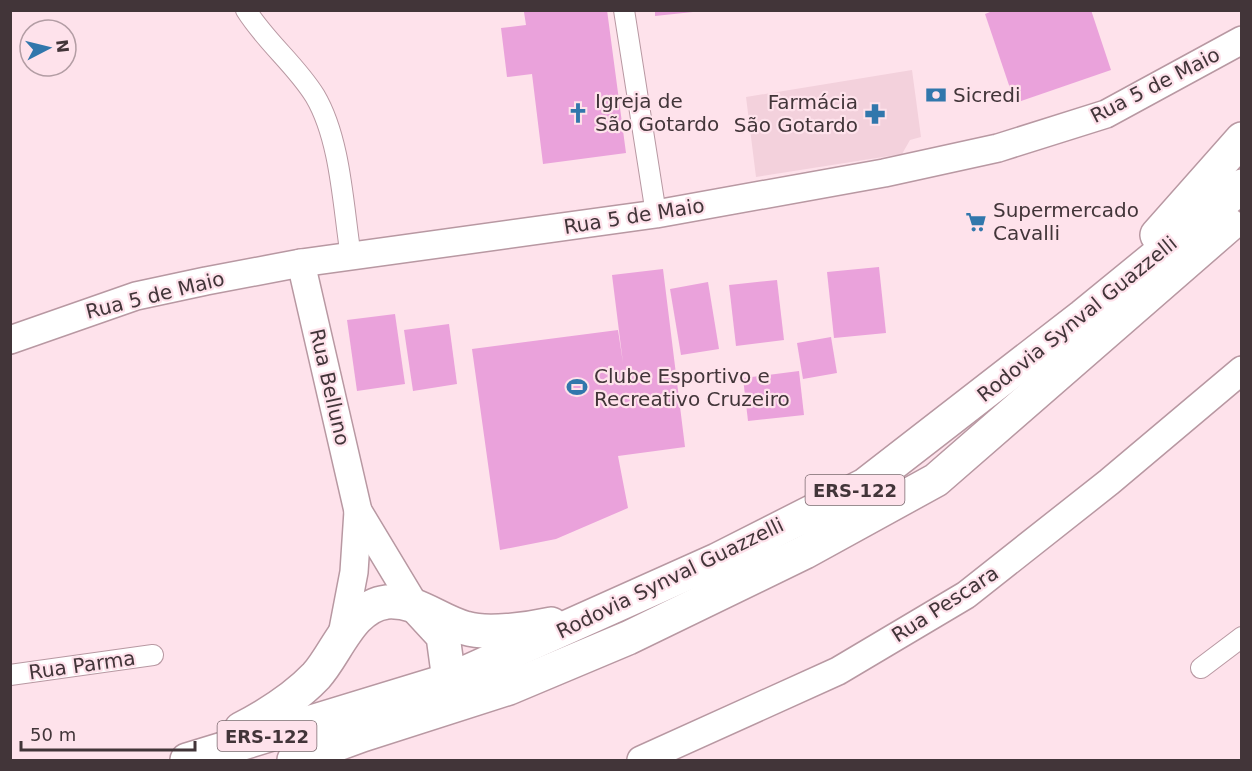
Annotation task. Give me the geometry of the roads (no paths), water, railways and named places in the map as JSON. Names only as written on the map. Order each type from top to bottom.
[{"type":"highway","points":[[1092,326],[1196,192],[1242,139]]},
{"type":"highway","name":"Rodovia Synval Guazzelli","points":[[449,693],[509,688],[628,638],[805,552],[936,480],[1092,326],[1156,256],[1242,186]]},
{"type":"highway","points":[[1156,256],[1196,192]]},
{"type":"highway","name":"Rodovia Synval Guazzelli","points":[[186,760],[354,723],[449,693],[597,615],[717,560],[865,485],[1092,326],[1242,214]]},
{"type":"highway","points":[[186,760],[275,711],[316,675],[359,615],[385,602],[414,604],[465,628],[521,630],[597,615]]},
{"type":"highway","points":[[414,604],[443,636],[449,693]]},
{"type":"highway","points":[[341,640],[339,682],[354,723]]},
{"type":"highway","name":"Rodovia Synval Guazzelli","points":[[294,760],[354,723]]},
{"type":"street","points":[[246,10],[263,36],[291,64],[316,97],[332,138],[351,257]]},
{"type":"street","points":[[624,10],[656,214]]},
{"type":"street","name":"Rua 5 de Maio","points":[[10,340],[136,296],[301,263],[656,214],[884,173],[998,148],[1106,114],[1242,40]]},
{"type":"street","name":"Rua Belluno","points":[[301,263],[358,511],[354,572],[341,640]]},
{"type":"street","name":"Rua Pescara","points":[[647,760],[838,671],[966,595],[1109,482],[1242,370]]},
{"type":"street","name":"Rua Belluno","points":[[358,511],[414,604]]},
{"type":"street","points":[[1201,668],[1242,637]]},
{"type":"street","name":"Rua Parma","points":[[10,675],[153,655]]},
{"type":"place","name":"Sicredi","points":[[936,95]]},
{"type":"place","name":"Igreja de São Gotardo","points":[[578,113]]},
{"type":"place","name":"Farmácia São Gotardo","points":[[875,114]]},
{"type":"place","name":"Supermercado Cavalli","points":[[976,222]]},
{"type":"place","name":"Clube Esportivo e Recreativo Cruzeiro","points":[[577,387]]}]
